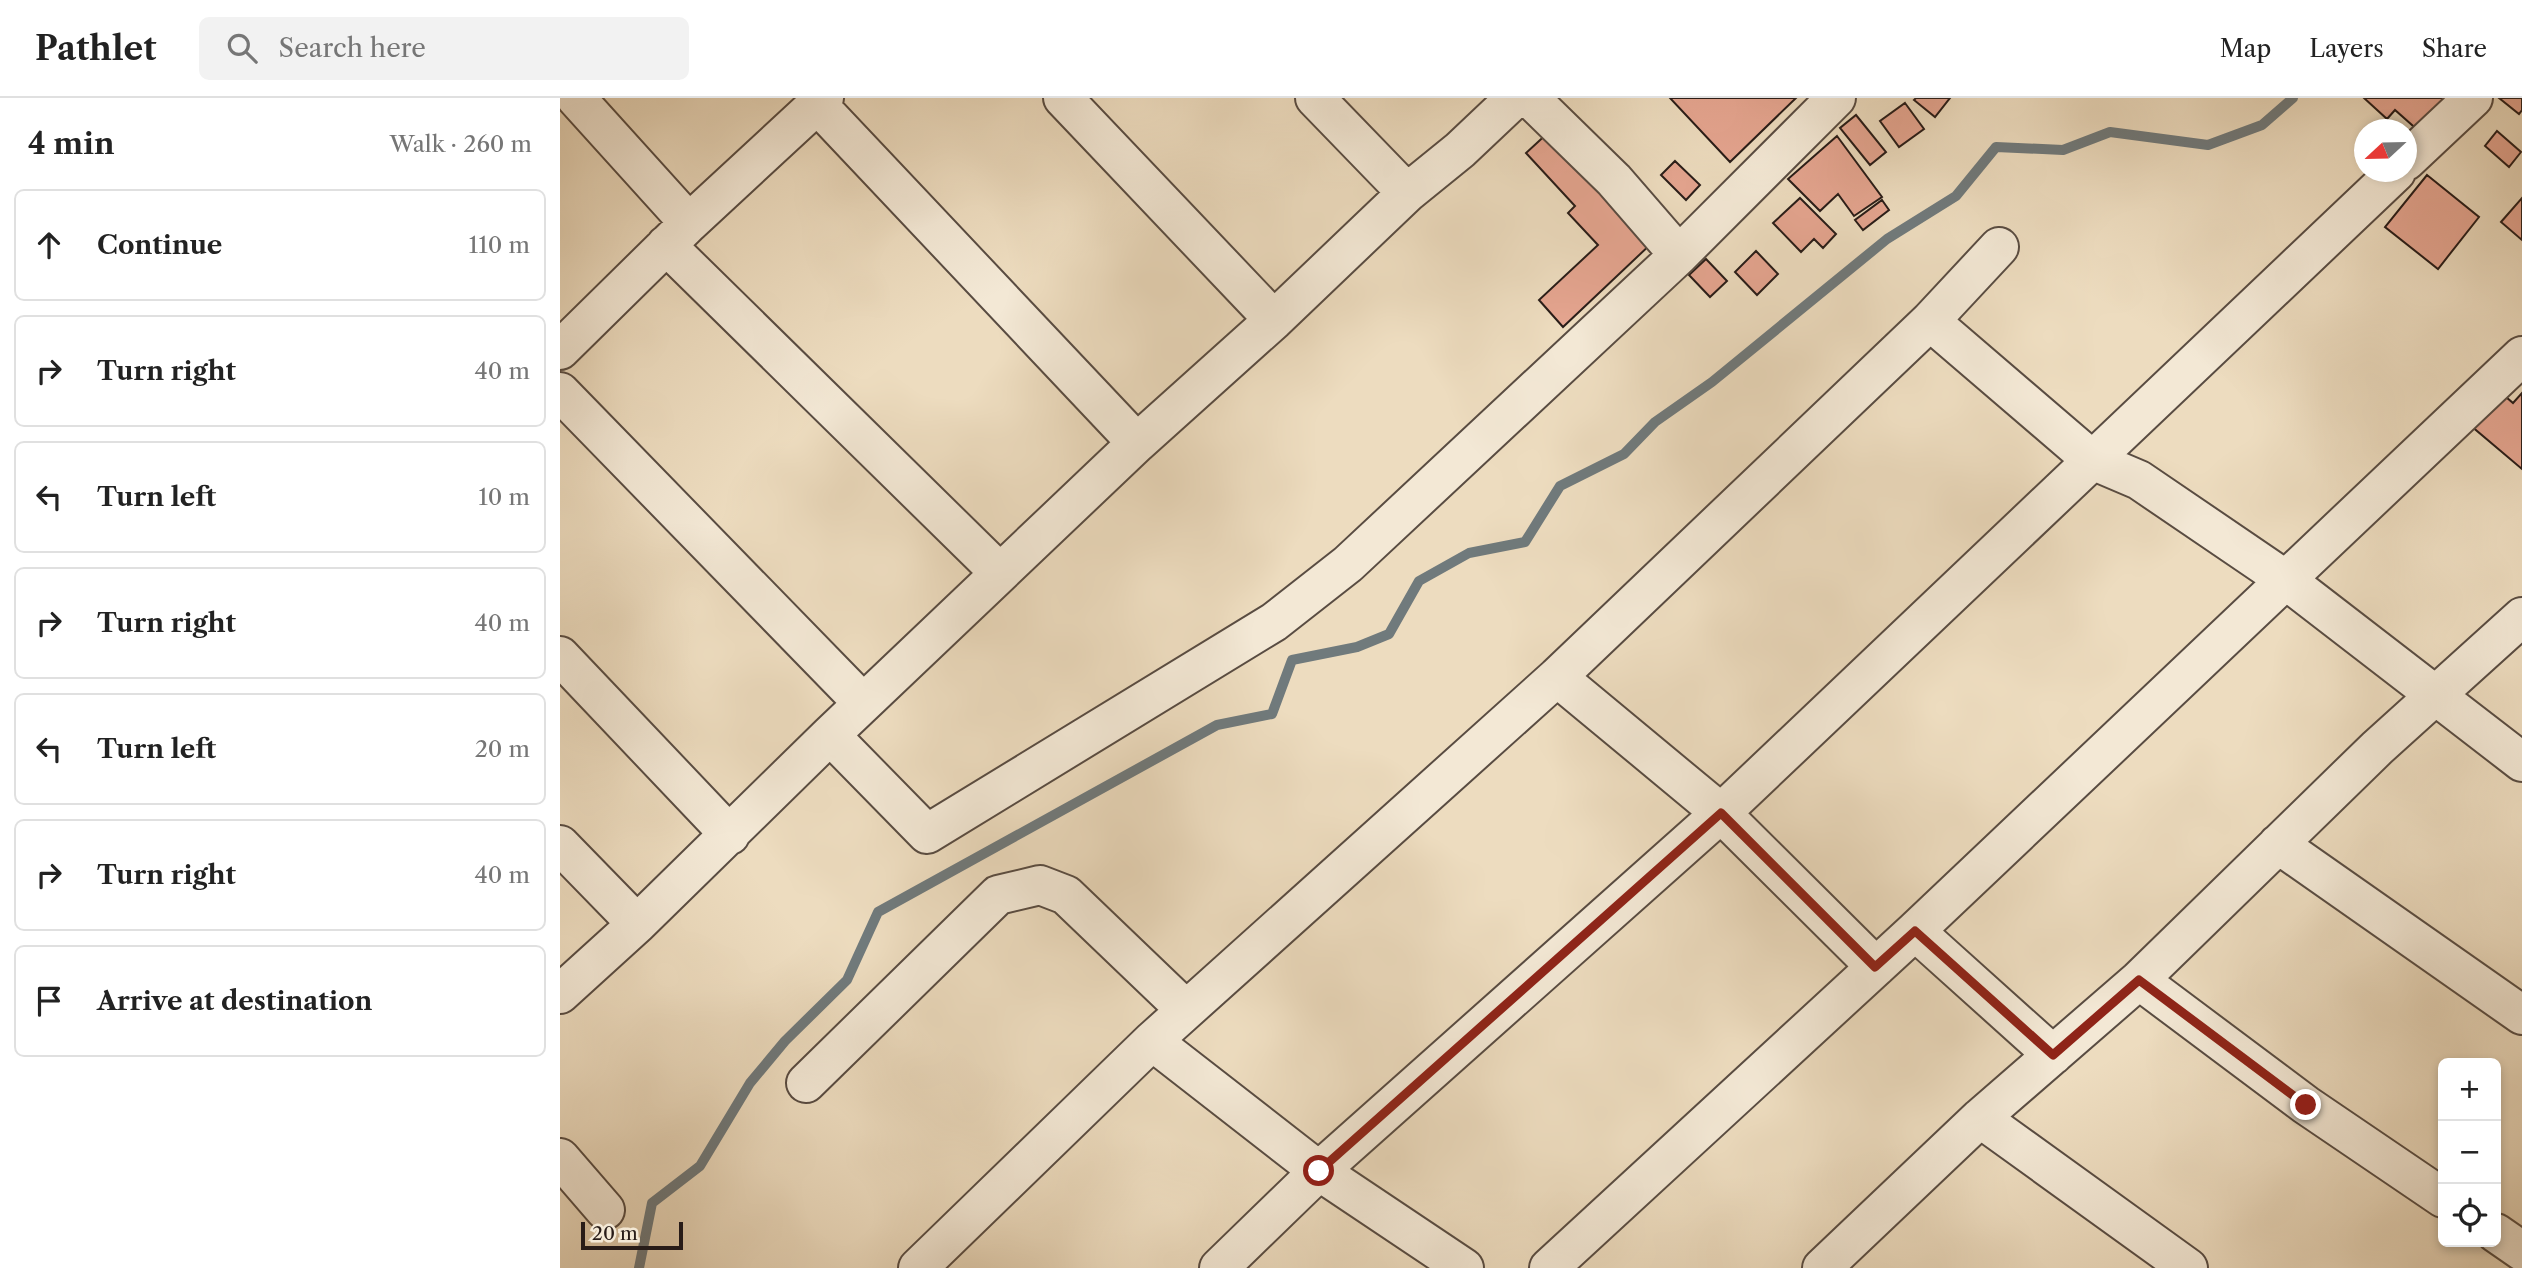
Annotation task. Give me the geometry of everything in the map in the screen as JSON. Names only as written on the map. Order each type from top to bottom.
[{"type":"street","points":[[576,98],[678,234],[1000,573]]},
{"type":"street","points":[[1063,98],[1274,320]]},
{"type":"street","points":[[1315,98],[1407,193]]},
{"type":"street","points":[[560,994],[637,924],[863,703],[1137,443],[1274,320],[1407,193],[1460,150],[1515,98]]},
{"type":"street","points":[[1530,98],[1614,180],[1679,255]]},
{"type":"street","points":[[830,735],[927,834],[1274,622],[1348,565],[1679,255],[1836,98]]},
{"type":"street","points":[[2417,151],[2473,98]]},
{"type":"street","points":[[560,350],[678,234],[820,101],[1137,443]]},
{"type":"street","points":[[1219,1268],[1319,1171],[1721,813],[2385,182]]},
{"type":"street","points":[[918,1268],[1152,1041],[1557,677],[1930,321],[1999,247]]},
{"type":"street","points":[[1930,321],[2092,460],[2139,480],[2286,580],[2522,762]]},
{"type":"street","points":[[1549,1268],[1915,931],[2522,356]]},
{"type":"street","points":[[560,392],[863,703]]},
{"type":"street","points":[[1825,1267],[1980,1118],[2139,980],[2434,696],[2522,617]]},
{"type":"street","points":[[560,656],[730,835]]},
{"type":"street","points":[[1557,677],[1721,813],[1875,967]]},
{"type":"street","points":[[2278,844],[2522,1015]]},
{"type":"street","points":[[560,845],[637,924]]},
{"type":"street","points":[[806,1083],[998,895],[1040,885],[1066,895],[1186,1010]]},
{"type":"street","points":[[1915,931],[2053,1055]]},
{"type":"street","points":[[2139,980],[2306,1105],[2438,1195]]},
{"type":"street","points":[[1152,1041],[1319,1171],[1464,1268]]},
{"type":"street","points":[[1980,1118],[2188,1268]]},
{"type":"street","points":[[560,1158],[605,1210]]},
{"type":"street","points":[[2501,1236],[2522,1251]]},
{"type":"building","points":[[1670,98],[1796,98],[1730,162]]},
{"type":"building","points":[[1950,98],[1935,117],[1914,100]]},
{"type":"building","points":[[2364,98],[2452,98],[2421,133],[2417,129],[2417,119],[2405,119],[2395,110],[2387,119]]},
{"type":"building","points":[[2499,98],[2522,98],[2522,110],[2519,114]]},
{"type":"building","points":[[1905,103],[1924,129],[1899,147],[1880,121]]},
{"type":"building","points":[[1856,115],[1886,152],[1870,165],[1840,128]]},
{"type":"building","points":[[1551,130],[1654,241],[1563,327],[1539,300],[1598,245],[1568,213],[1575,206],[1526,153]]},
{"type":"building","points":[[2497,131],[2521,152],[2509,167],[2485,146]]},
{"type":"building","points":[[1837,136],[1882,197],[1854,216],[1838,194],[1820,211],[1788,179]]},
{"type":"building","points":[[1675,161],[1700,185],[1686,200],[1661,175]]},
{"type":"building","points":[[2427,175],[2479,217],[2438,269],[2385,227]]},
{"type":"building","points":[[1800,198],[1836,234],[1823,248],[1814,239],[1801,252],[1773,223]]},
{"type":"building","points":[[2522,198],[2522,240],[2501,222]]},
{"type":"building","points":[[1882,200],[1889,210],[1863,230],[1855,220]]},
{"type":"building","points":[[1756,251],[1778,274],[1757,295],[1735,272]]},
{"type":"building","points":[[1706,259],[1727,281],[1710,297],[1689,275]]},
{"type":"building","points":[[2498,390],[2513,403],[2522,393],[2522,469],[2470,425]]},
{"type":"waterway","points":[[639,1268],[652,1203],[700,1166],[750,1083],[785,1041],[847,980],[878,912],[1217,725],[1272,714],[1292,660],[1357,647],[1389,634],[1419,581],[1469,553],[1525,542],[1560,486],[1624,454],[1655,422],[1712,382],[1887,239],[1956,196],[1996,147],[2063,150],[2110,132],[2208,145],[2262,125],[2293,98]]},
{"type":"route","points":[[1319,1171],[1721,813],[1875,967],[1915,931],[2053,1055],[2139,980],[2306,1105]]}]
